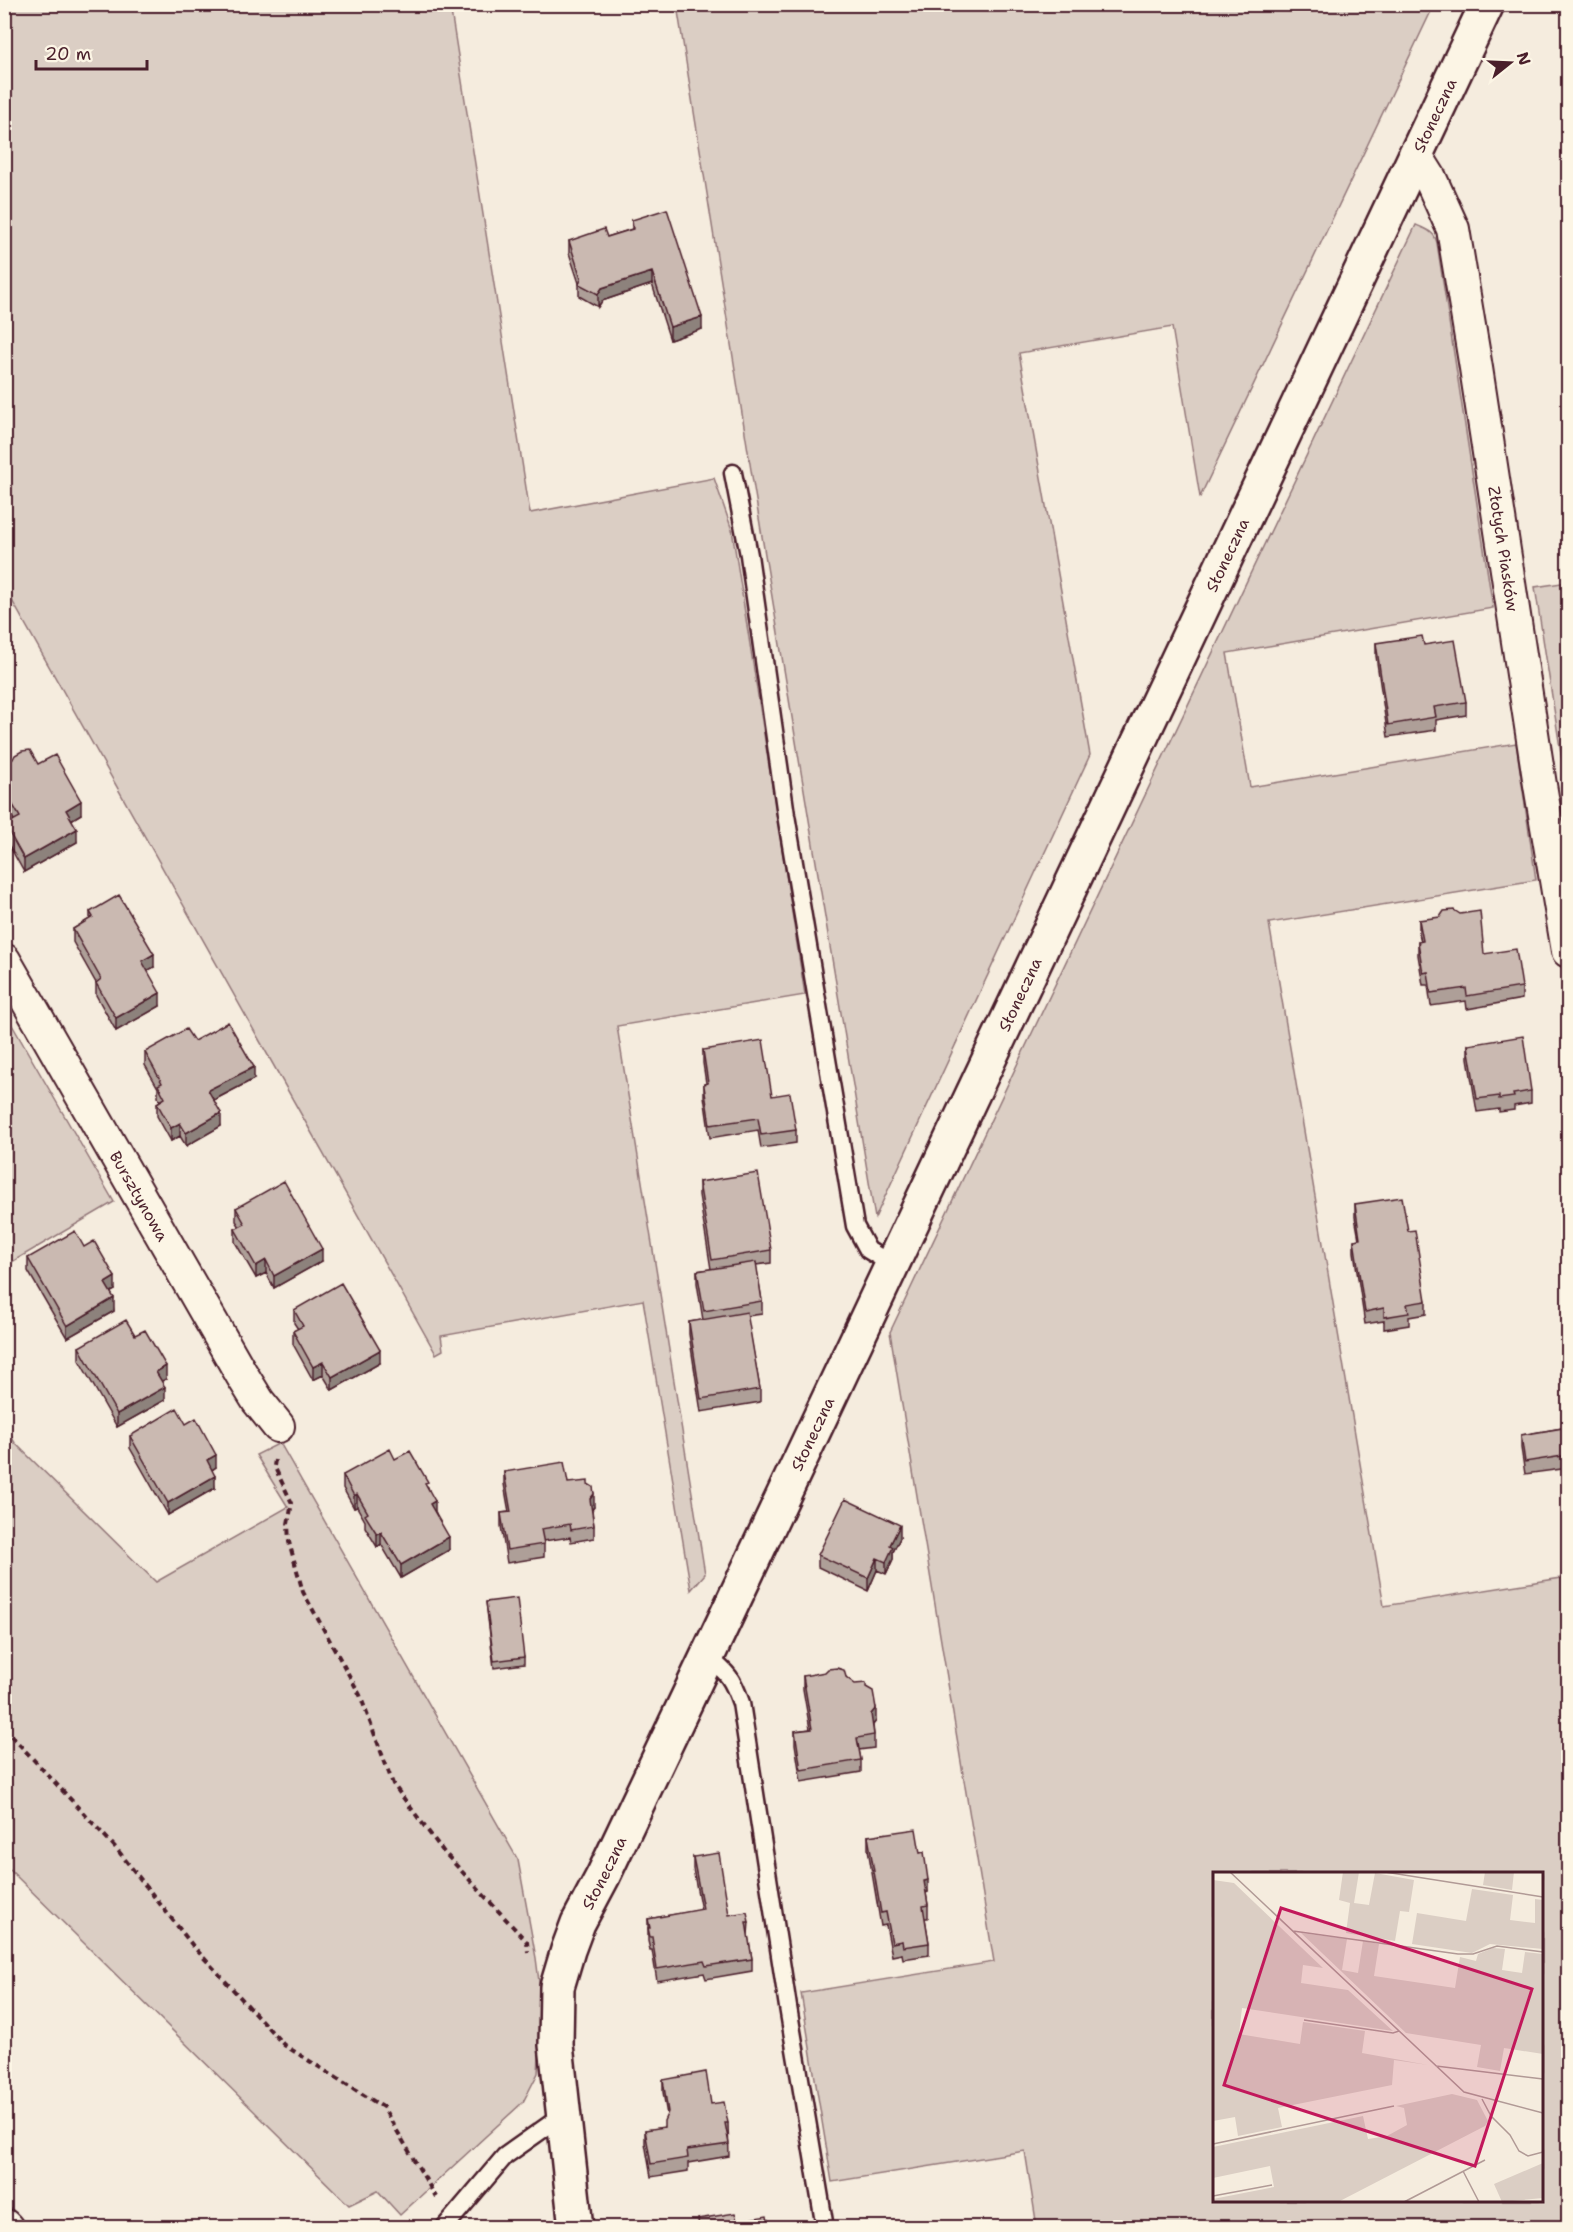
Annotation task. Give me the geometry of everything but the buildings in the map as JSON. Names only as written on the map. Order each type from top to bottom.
[{"type":"street","name":"Słoneczna","points":[[576,2228],[556,2045],[557,1987],[578,1923],[603,1876],[707,1657],[1486,4]]},
{"type":"street","name":"Złotych Piasków","points":[[1415,154],[1430,178],[1453,229],[1540,785],[1569,951]]},
{"type":"street","name":"Bursztynowa","points":[[4,960],[242,1376],[278,1426]]},
{"type":"lane","points":[[732,473],[749,555],[786,815],[855,1226],[868,1250],[877,1258],[891,1264]]},
{"type":"lane","points":[[707,1657],[724,1669],[733,1681],[741,1703],[825,2228]]},
{"type":"lane","points":[[447,2224],[506,2156],[563,2115]]},
{"type":"path","points":[[278,1426],[274,1466],[292,1503],[288,1524],[289,1542],[303,1592],[360,1695],[393,1784],[443,1851],[527,1942],[529,1962]]},
{"type":"path","points":[[4,1728],[116,1848],[193,1946],[284,2045],[382,2107],[447,2224]]},
{"type":"shaded area","points":[[4,5],[450,5],[530,513],[714,478],[732,530],[805,995],[617,1026],[705,1574],[691,1590],[643,1300],[441,1336],[443,1350],[436,1354],[5,588]]},
{"type":"shaded area","points":[[677,5],[1434,5],[1200,497],[1172,327],[1019,353],[1090,755],[875,1218],[751,470]]},
{"type":"shaded area","points":[[1416,225],[1432,234],[1437,243],[1493,608],[1227,653],[1250,787],[1516,743],[1536,880],[1269,923],[1384,1606],[1568,1577],[1568,2227],[1037,2227],[1025,2151],[832,2182],[801,1993],[994,1962],[890,1332]]},
{"type":"shaded area","points":[[1568,582],[1568,799],[1535,587]]},
{"type":"shaded area","points":[[4,1011],[114,1202],[5,1266],[4,1266]]},
{"type":"shaded area","points":[[4,1424],[15,1443],[156,1582],[288,1507],[256,1455],[280,1443],[518,1860],[542,2005],[538,2073],[523,2102],[400,2215],[378,2191],[349,2205],[5,1865]]}]
